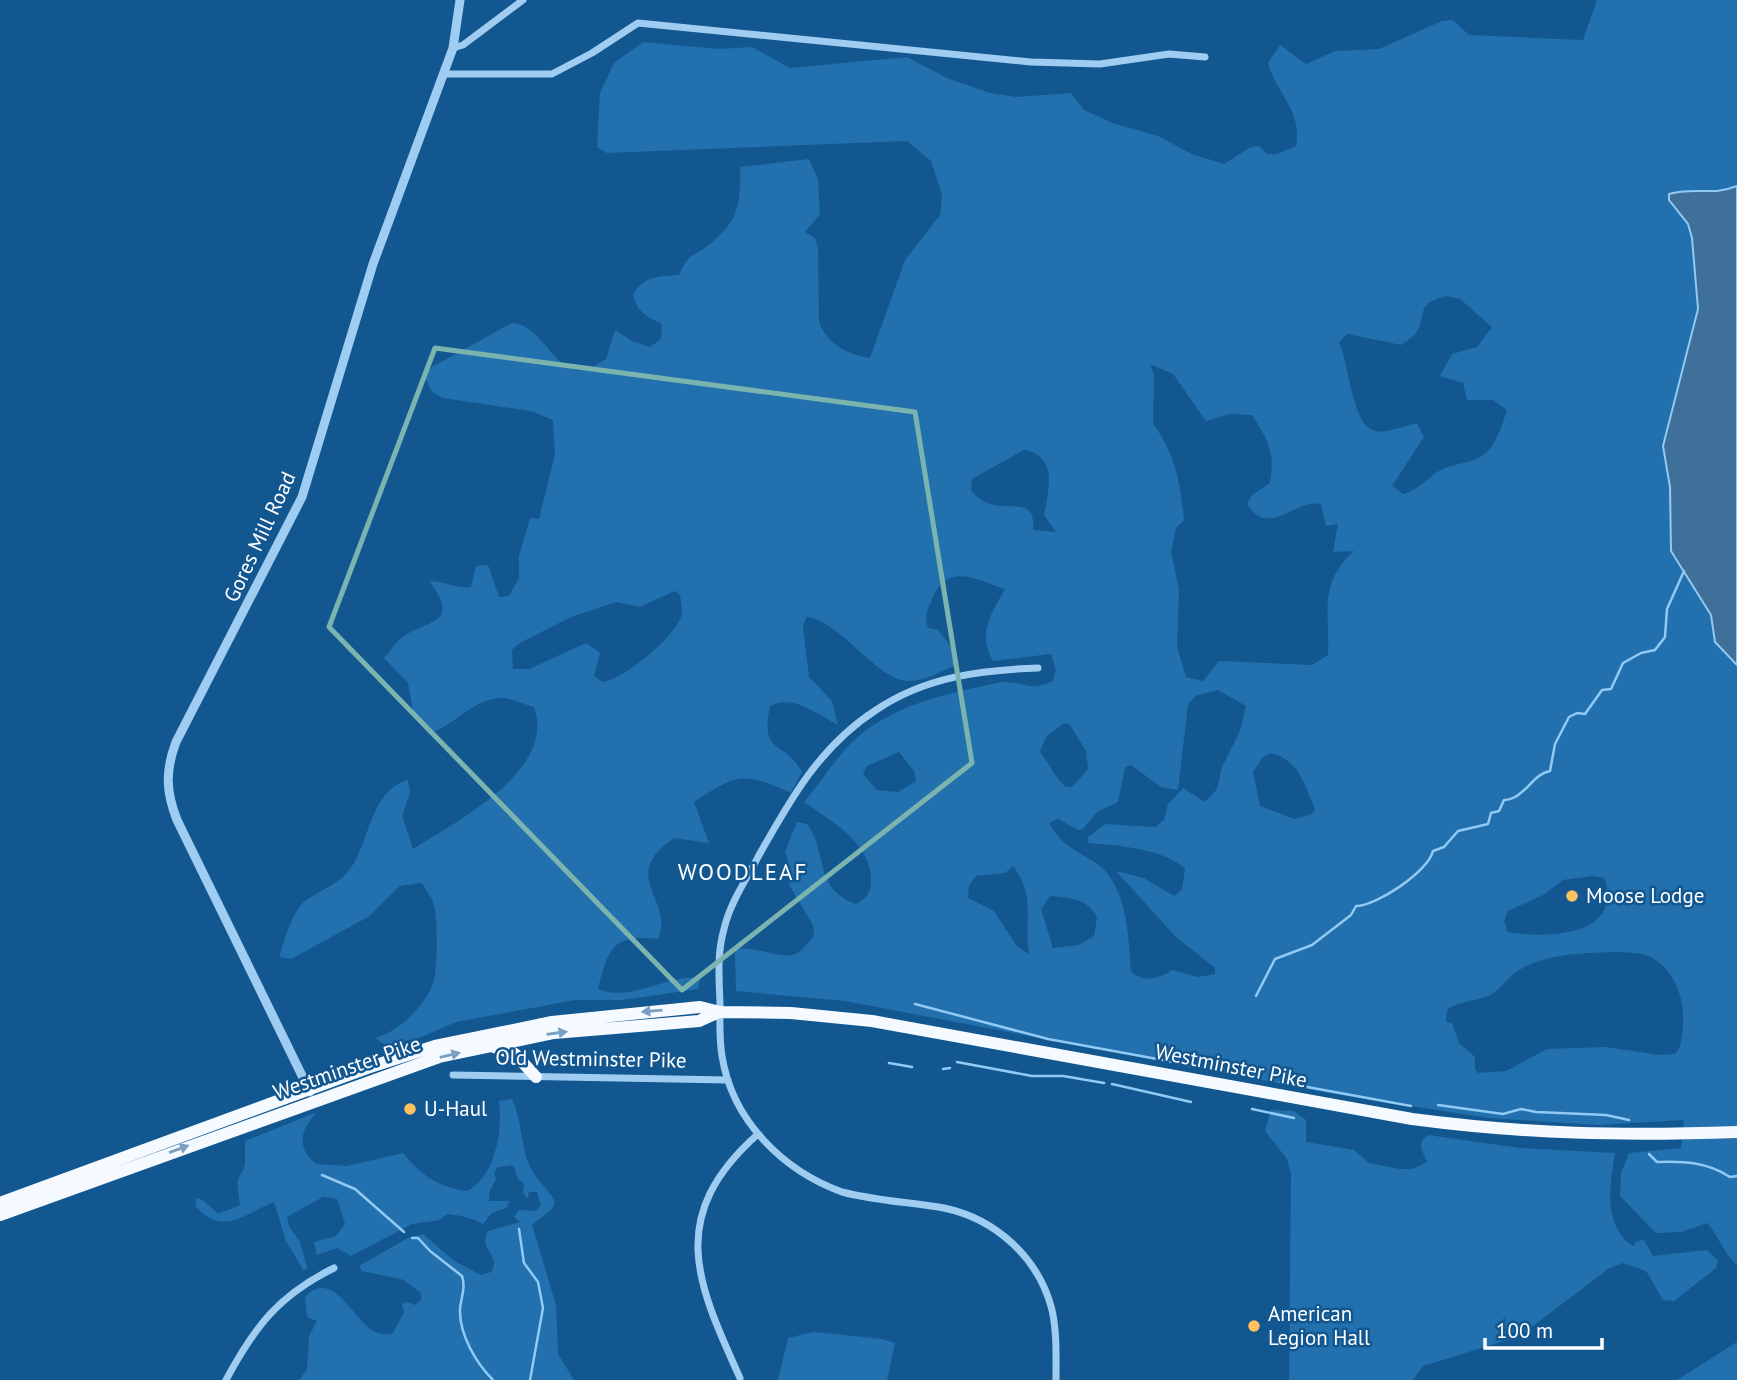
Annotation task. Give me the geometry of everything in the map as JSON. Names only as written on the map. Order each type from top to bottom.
[{"type":"highway","name":"Westminster Pike","points":[[0,1215],[312,1094],[399,1056],[519,1027],[593,1016],[700,1007],[720,1012],[791,1013],[872,1021],[1376,1112],[1487,1129],[1599,1136],[1737,1132]]},
{"type":"highway","name":"Westminster Pike","points":[[0,1203],[312,1094],[405,1067],[490,1046],[596,1028],[699,1021],[720,1012]]},
{"type":"highway","points":[[490,1046],[515,1054],[536,1077]]},
{"type":"street","name":"Gores Mill Road","points":[[312,1094],[177,820],[167,775],[176,742],[302,497],[373,264],[453,48],[460,0]]},
{"type":"street","points":[[453,48],[463,45],[523,0]]},
{"type":"street","points":[[444,74],[552,74],[592,53],[638,23],[1031,62],[1100,64],[1169,54],[1205,57]]},
{"type":"street","points":[[1038,668],[964,674],[914,690],[856,723],[826,751],[790,800],[728,916],[721,942],[721,1055],[738,1105],[758,1134],[785,1161],[826,1186],[860,1196],[957,1212],[982,1221],[1005,1236],[1034,1268],[1046,1292],[1055,1325],[1055,1380]]},
{"type":"street","name":"Old Westminster Pike","points":[[453,1076],[728,1080]]},
{"type":"street","points":[[740,1378],[701,1286],[698,1252],[702,1218],[717,1180],[732,1160],[758,1134]]},
{"type":"street","points":[[226,1380],[248,1340],[270,1312],[301,1286],[334,1268]]},
{"type":"highlighted area","points":[[435,348],[915,412],[972,763],[682,990],[329,627]]},
{"type":"shaded area","points":[[1597,0],[1737,0],[1737,1265],[1707,1223],[1682,1232],[1656,1233],[1620,1196],[1621,1173],[1629,1153],[1681,1148],[1684,1120],[1598,1125],[1488,1118],[1335,1094],[845,1001],[736,991],[735,950],[743,948],[791,955],[800,952],[814,936],[813,925],[789,885],[792,874],[785,852],[797,822],[807,824],[813,835],[827,879],[833,889],[856,904],[868,894],[871,878],[863,853],[847,833],[804,802],[851,743],[883,719],[939,697],[997,683],[1012,682],[1036,686],[1053,681],[1056,670],[1051,654],[993,661],[988,651],[986,633],[991,615],[1005,589],[974,578],[955,577],[947,580],[939,586],[933,597],[928,609],[928,628],[938,630],[956,653],[957,665],[922,679],[898,679],[872,662],[833,629],[806,617],[803,627],[809,677],[832,701],[838,725],[796,704],[787,702],[770,706],[768,733],[771,740],[795,761],[802,772],[791,793],[762,781],[741,779],[731,781],[694,802],[709,843],[674,838],[658,852],[650,865],[648,877],[660,912],[658,939],[631,939],[614,947],[605,964],[598,989],[624,993],[675,980],[700,978],[698,989],[623,1000],[575,1000],[456,1022],[419,1038],[385,1045],[375,1038],[393,1030],[410,1017],[429,992],[435,977],[435,908],[422,883],[400,886],[368,917],[291,959],[280,957],[288,928],[299,907],[349,871],[379,804],[396,785],[408,780],[410,792],[402,816],[413,849],[498,792],[517,773],[531,752],[537,730],[534,707],[502,698],[483,702],[429,734],[414,717],[408,683],[384,658],[398,641],[436,620],[441,614],[443,607],[439,596],[429,581],[471,587],[476,566],[488,565],[499,597],[509,596],[519,578],[519,556],[530,518],[539,519],[555,454],[553,420],[531,411],[443,398],[432,392],[423,372],[512,323],[532,332],[557,358],[575,370],[586,370],[606,359],[615,330],[632,341],[650,347],[661,339],[662,324],[643,313],[637,306],[633,295],[637,288],[647,280],[679,275],[689,259],[727,228],[739,201],[740,167],[809,159],[818,180],[820,214],[805,232],[815,238],[818,249],[819,322],[827,336],[839,347],[870,358],[905,260],[940,215],[942,195],[931,161],[907,141],[607,153],[597,147],[600,93],[614,63],[643,42],[719,49],[752,47],[790,68],[907,57],[947,78],[990,93],[1017,97],[1071,93],[1084,110],[1115,124],[1158,136],[1192,154],[1224,164],[1251,147],[1259,146],[1267,154],[1277,154],[1296,146],[1296,122],[1268,63],[1280,45],[1306,64],[1335,51],[1379,49],[1442,21],[1453,20],[1469,35],[1583,40]],"holes":[[[1446,296],[1460,299],[1492,327],[1477,347],[1452,354],[1440,376],[1463,383],[1467,400],[1493,400],[1507,410],[1493,445],[1483,455],[1443,469],[1403,494],[1392,486],[1424,437],[1417,423],[1384,431],[1375,431],[1367,426],[1356,405],[1339,342],[1347,334],[1401,345],[1415,334],[1423,311],[1429,303]],[[1150,364],[1173,374],[1206,421],[1229,414],[1252,415],[1269,447],[1272,463],[1270,483],[1252,495],[1247,504],[1255,514],[1273,518],[1311,504],[1321,504],[1326,526],[1338,524],[1333,552],[1354,551],[1343,563],[1330,587],[1328,655],[1312,665],[1219,661],[1203,681],[1186,677],[1177,647],[1179,589],[1171,552],[1176,528],[1184,520],[1176,469],[1161,435],[1153,424],[1154,374]],[[1024,450],[1035,453],[1047,466],[1049,485],[1044,515],[1056,532],[1033,530],[1032,517],[1028,510],[991,504],[980,499],[971,490],[972,479]],[[675,591],[680,595],[682,609],[677,625],[659,646],[636,665],[612,679],[603,682],[594,676],[600,653],[586,643],[529,669],[513,669],[512,650],[518,644],[571,617],[616,602],[639,607]],[[1218,690],[1246,706],[1240,731],[1222,767],[1217,789],[1205,802],[1183,788],[1168,804],[1164,820],[1155,827],[1105,824],[1087,838],[1089,843],[1152,852],[1185,868],[1182,890],[1174,896],[1144,878],[1116,871],[1175,936],[1215,968],[1215,974],[1198,977],[1172,970],[1162,976],[1146,978],[1131,971],[1124,911],[1113,882],[1105,870],[1063,841],[1049,823],[1058,819],[1078,830],[1083,829],[1097,812],[1118,802],[1125,767],[1131,765],[1161,787],[1178,790],[1188,705],[1195,696]],[[1064,723],[1070,725],[1086,751],[1088,769],[1072,787],[1066,787],[1040,752],[1046,737]],[[899,752],[914,771],[916,781],[898,792],[877,790],[863,774],[867,766]],[[1271,753],[1280,756],[1294,767],[1304,782],[1315,809],[1312,814],[1295,819],[1260,806],[1253,772],[1263,757]],[[1013,866],[1027,898],[1029,955],[1016,945],[994,911],[968,898],[969,886],[976,876],[1005,873]],[[1593,876],[1604,878],[1606,883],[1607,899],[1603,912],[1594,922],[1582,928],[1535,935],[1508,932],[1504,921],[1508,911],[1543,895],[1563,880]],[[1050,896],[1078,900],[1093,911],[1097,918],[1094,936],[1079,945],[1053,948],[1041,909]],[[1639,953],[1660,963],[1674,981],[1682,1001],[1683,1023],[1677,1052],[1659,1055],[1606,1047],[1547,1049],[1506,1071],[1478,1073],[1475,1069],[1475,1057],[1459,1043],[1452,1023],[1446,1022],[1447,1010],[1457,1004],[1492,994],[1513,974],[1527,966],[1539,961],[1579,954]]]},
{"type":"shaded area","points":[[1737,186],[1737,665],[1715,642],[1711,615],[1671,551],[1670,487],[1663,446],[1698,309],[1692,238],[1688,224],[1669,200],[1669,194]]},
{"type":"shaded area","points":[[512,1099],[530,1166],[555,1202],[551,1210],[532,1225],[556,1305],[558,1354],[574,1380],[299,1380],[307,1369],[309,1336],[317,1321],[307,1317],[305,1297],[318,1289],[329,1289],[370,1328],[381,1334],[393,1333],[404,1312],[402,1304],[408,1302],[415,1305],[421,1300],[421,1293],[404,1280],[362,1271],[359,1266],[408,1238],[423,1234],[454,1261],[481,1275],[491,1272],[494,1261],[485,1243],[488,1231],[520,1222],[514,1217],[519,1210],[535,1211],[541,1206],[537,1192],[529,1192],[527,1199],[523,1192],[524,1184],[518,1179],[513,1165],[498,1167],[494,1173],[496,1179],[489,1193],[489,1201],[510,1201],[506,1208],[492,1213],[483,1224],[466,1217],[447,1214],[440,1220],[412,1224],[351,1256],[337,1248],[317,1255],[314,1242],[336,1236],[345,1224],[337,1199],[323,1197],[287,1217],[289,1226],[300,1242],[307,1267],[304,1271],[286,1241],[274,1202],[243,1217],[225,1222],[206,1216],[196,1207],[196,1198],[203,1200],[218,1214],[240,1205],[237,1182],[245,1165],[245,1141],[317,1112],[304,1132],[303,1145],[305,1152],[317,1164],[347,1166],[403,1153],[431,1179],[448,1187],[467,1191],[485,1175],[491,1163],[500,1125],[499,1101]]},
{"type":"shaded area","points":[[1271,1110],[1294,1111],[1306,1120],[1306,1142],[1354,1150],[1369,1163],[1400,1169],[1413,1169],[1427,1162],[1421,1148],[1422,1140],[1428,1135],[1520,1148],[1615,1153],[1610,1203],[1616,1227],[1623,1237],[1633,1246],[1637,1241],[1644,1240],[1653,1256],[1707,1250],[1718,1261],[1716,1268],[1674,1301],[1663,1300],[1646,1271],[1623,1263],[1608,1269],[1520,1336],[1423,1366],[1413,1380],[1289,1380],[1291,1173],[1287,1159],[1265,1131]]},
{"type":"shaded area","points":[[813,1332],[882,1339],[895,1343],[887,1380],[778,1380],[788,1338]]},
{"type":"shaded area","points":[[1737,1342],[1737,1380],[1677,1380]]},
{"type":"waterway","points":[[1256,996],[1275,959],[1312,945],[1351,915],[1356,906],[1376,900],[1412,878],[1433,851],[1444,847],[1458,831],[1488,824],[1491,813],[1499,811],[1504,800],[1518,795],[1538,777],[1550,771],[1555,744],[1569,717],[1577,713],[1585,714],[1602,690],[1611,689],[1623,663],[1641,653],[1655,650],[1665,637],[1667,609],[1684,571]]},
{"type":"waterway","points":[[915,1004],[1048,1039],[1239,1074]]},
{"type":"waterway","points":[[957,1062],[1032,1076],[1063,1076],[1104,1083]]},
{"type":"waterway","points":[[889,1063],[912,1067]]},
{"type":"waterway","points":[[943,1069],[950,1068]]},
{"type":"waterway","points":[[1280,1082],[1411,1106]]},
{"type":"waterway","points":[[1112,1084],[1191,1102]]},
{"type":"waterway","points":[[1438,1105],[1503,1114],[1521,1109],[1606,1115],[1629,1120]]},
{"type":"waterway","points":[[1252,1109],[1294,1118]]},
{"type":"waterway","points":[[1649,1154],[1657,1162],[1695,1163],[1730,1177],[1737,1176]]},
{"type":"waterway","points":[[322,1175],[355,1189],[404,1232]]},
{"type":"waterway","points":[[519,1229],[524,1263],[538,1282],[543,1308],[530,1380]]},
{"type":"waterway","points":[[412,1238],[418,1238],[462,1276],[462,1328],[475,1357],[493,1380]]},
{"type":"place","name":"Moose Lodge","points":[[1572,896]]},
{"type":"place","name":"U-Haul","points":[[410,1109]]},
{"type":"place","name":"American Legion Hall","points":[[1254,1326]]},
{"type":"district","name":"WOODLEAF","points":[[743,872]]}]
